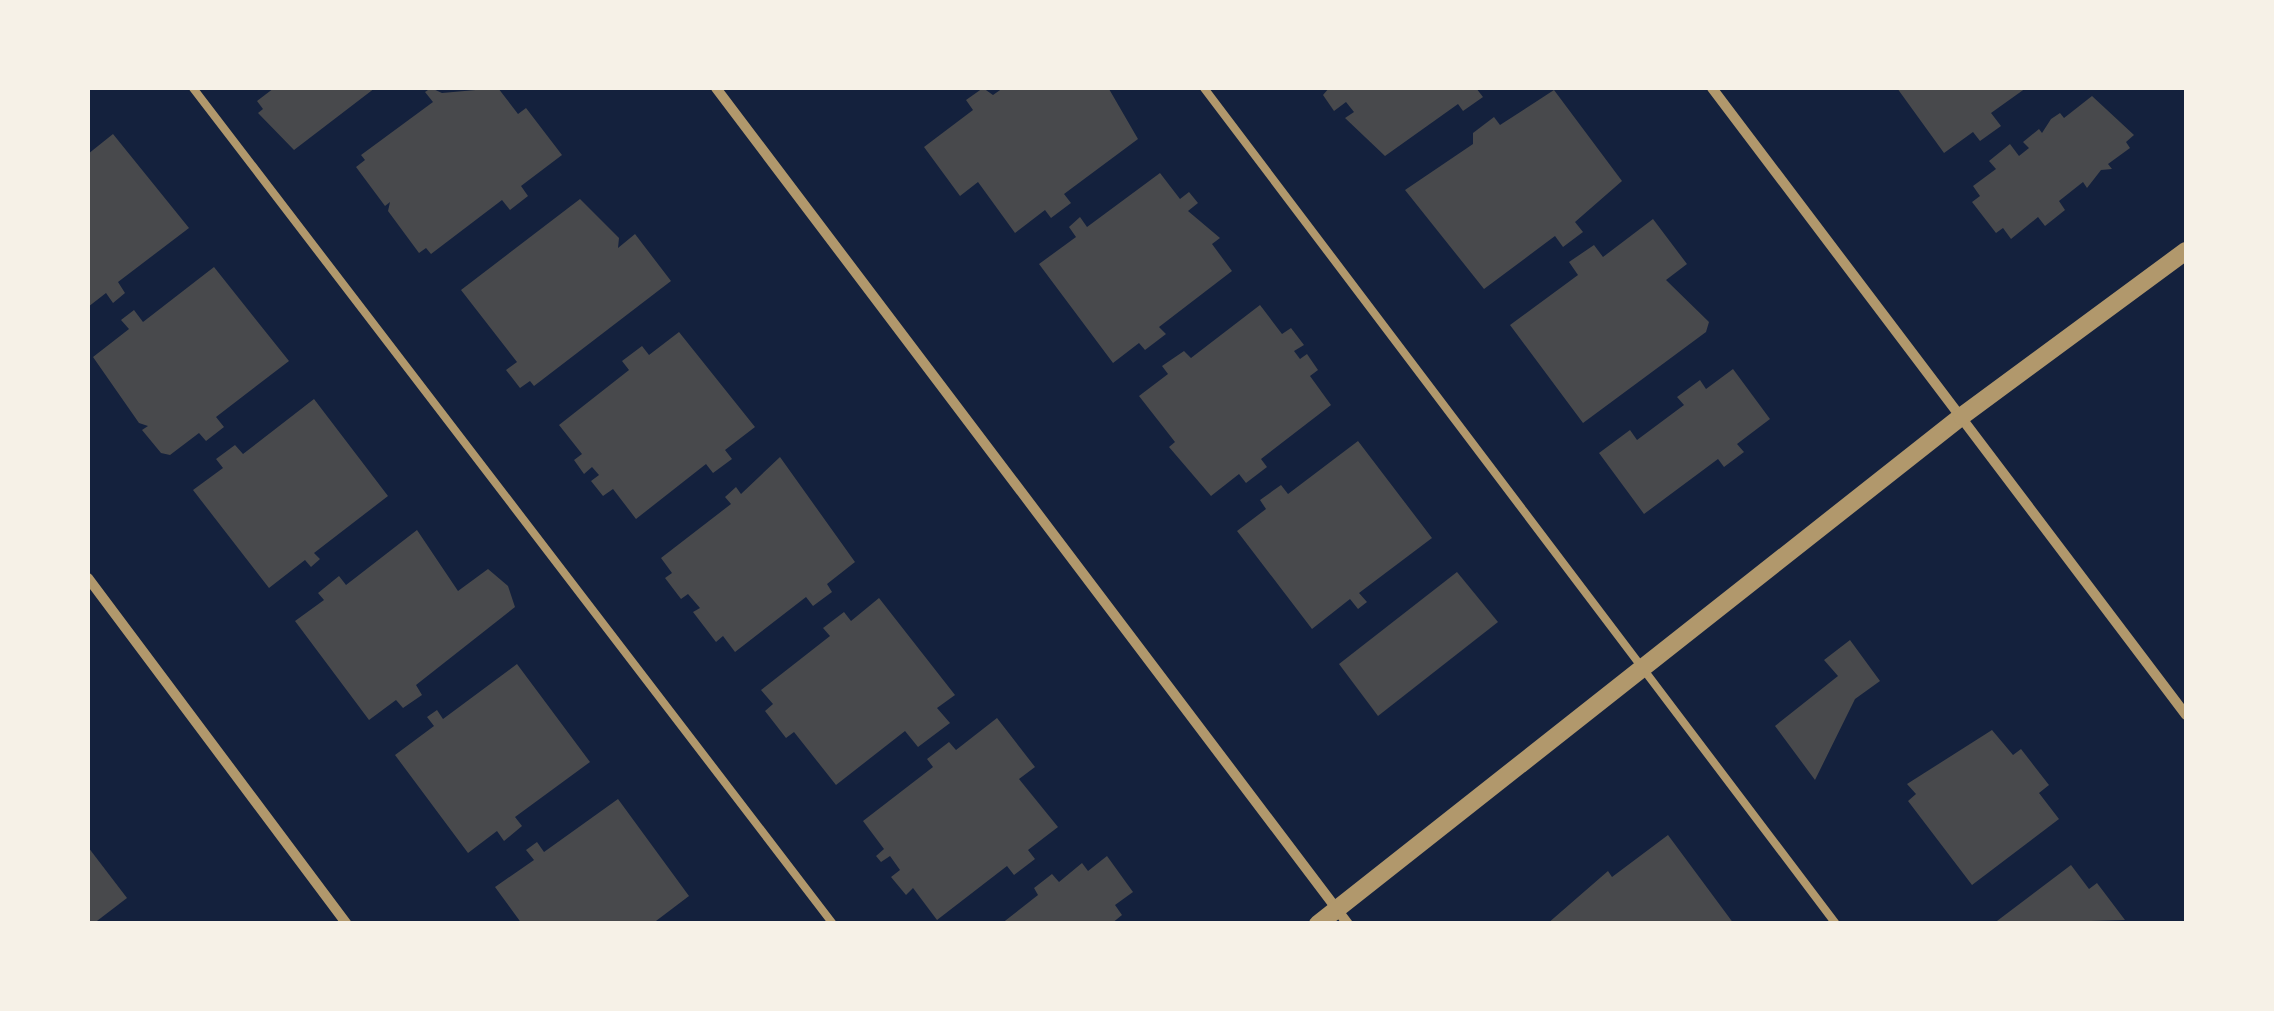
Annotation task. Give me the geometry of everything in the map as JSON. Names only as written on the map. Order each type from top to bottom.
[{"type":"street","points":[[716,88],[1343,916]]},
{"type":"street","points":[[1712,88],[2186,715]]},
{"type":"street","points":[[1318,924],[1343,916],[1644,667],[1962,416],[2186,251]]},
{"type":"street","points":[[88,578],[348,924]]},
{"type":"lane","points":[[193,88],[833,924]]},
{"type":"lane","points":[[1204,88],[1836,924]]},
{"type":"building","points":[[274,88],[375,88],[294,150],[258,113],[263,109],[257,101]]},
{"type":"building","points":[[431,88],[442,93],[498,88],[518,114],[526,108],[562,155],[521,186],[528,196],[510,210],[502,200],[431,254],[426,248],[419,253],[388,211],[390,202],[385,206],[356,167],[365,160],[361,155],[433,102],[425,92]]},
{"type":"building","points":[[983,88],[993,95],[1003,88],[1109,89],[1138,139],[1064,194],[1071,203],[1051,218],[1045,210],[1015,233],[978,182],[960,196],[924,147],[973,110],[966,100]]},
{"type":"building","points":[[1329,88],[1476,88],[1483,97],[1463,111],[1458,104],[1385,156],[1345,118],[1354,112],[1346,102],[1334,111],[1323,95]]},
{"type":"building","points":[[1897,88],[2026,88],[1991,113],[2001,126],[1980,141],[1973,132],[1944,153]]},
{"type":"building","points":[[1554,90],[1622,181],[1575,222],[1583,232],[1563,247],[1555,236],[1484,289],[1405,190],[1473,144],[1473,133],[1494,117],[1500,125]]},
{"type":"building","points":[[2092,96],[2134,135],[2126,142],[2130,148],[2108,164],[2112,169],[2101,170],[2087,188],[2083,182],[2059,201],[2065,210],[2045,226],[2038,217],[2011,239],[2003,228],[1996,233],[1972,202],[1980,196],[1973,186],[1996,169],[1989,161],[2010,144],[2019,156],[2029,148],[2023,142],[2039,129],[2042,133],[2060,113],[2064,118]]},
{"type":"building","points":[[113,134],[189,228],[118,282],[125,293],[113,303],[106,293],[88,307],[88,154]]},
{"type":"building","points":[[1160,173],[1180,199],[1189,192],[1198,203],[1188,211],[1220,238],[1212,244],[1232,271],[1159,327],[1166,334],[1145,350],[1139,343],[1113,363],[1039,264],[1076,237],[1069,227],[1080,217],[1087,227]]},
{"type":"building","points":[[580,199],[619,238],[618,248],[635,234],[671,281],[534,386],[530,381],[520,388],[506,370],[517,362],[461,290]]},
{"type":"building","points":[[1653,219],[1687,264],[1666,280],[1709,322],[1706,332],[1583,423],[1510,325],[1578,275],[1569,262],[1594,245],[1603,257]]},
{"type":"building","points":[[214,267],[289,361],[216,417],[224,427],[206,441],[199,433],[170,455],[161,453],[142,430],[148,426],[139,423],[93,357],[129,329],[121,320],[134,310],[143,322]]},
{"type":"building","points":[[1260,305],[1282,334],[1291,328],[1304,345],[1294,351],[1300,359],[1307,354],[1318,370],[1310,376],[1331,405],[1261,459],[1267,467],[1246,483],[1239,474],[1211,496],[1169,447],[1175,442],[1139,396],[1168,374],[1162,366],[1184,351],[1191,358]]},
{"type":"building","points":[[679,332],[755,427],[725,450],[732,459],[713,473],[706,464],[636,519],[613,489],[603,496],[591,481],[599,475],[592,467],[584,474],[574,460],[582,454],[559,425],[629,370],[622,361],[642,346],[649,355]]},
{"type":"building","points":[[1733,369],[1770,419],[1737,444],[1744,452],[1724,467],[1718,459],[1644,514],[1599,453],[1630,430],[1637,440],[1684,405],[1677,397],[1700,380],[1706,389]]},
{"type":"building","points":[[314,399],[388,496],[314,553],[320,559],[311,567],[305,560],[269,588],[193,490],[223,468],[216,459],[235,445],[243,454]]},
{"type":"building","points":[[1358,441],[1432,538],[1359,593],[1367,602],[1358,609],[1350,599],[1312,629],[1237,531],[1266,509],[1260,500],[1281,485],[1288,494]]},
{"type":"building","points":[[780,457],[855,562],[827,584],[832,592],[813,606],[806,597],[735,652],[723,636],[716,642],[693,612],[700,608],[688,594],[681,599],[665,578],[672,573],[661,558],[731,504],[725,497],[736,487],[741,494]]},
{"type":"building","points":[[417,530],[458,591],[488,569],[508,586],[515,607],[416,685],[422,695],[403,708],[396,700],[369,720],[295,621],[324,600],[318,593],[339,576],[346,585]]},
{"type":"building","points":[[1457,572],[1498,622],[1378,716],[1339,664]]},
{"type":"building","points":[[879,598],[955,695],[937,708],[950,723],[918,747],[905,731],[836,785],[794,732],[786,738],[765,711],[773,704],[761,690],[830,636],[823,628],[844,612],[851,621]]},
{"type":"building","points":[[1850,640],[1880,681],[1855,699],[1815,780],[1775,726],[1838,676],[1824,660]]},
{"type":"building","points":[[517,664],[590,762],[515,817],[522,826],[504,841],[497,831],[468,853],[395,755],[434,726],[427,717],[437,710],[443,719]]},
{"type":"building","points":[[997,718],[1035,767],[1019,779],[1058,827],[1028,850],[1035,859],[1014,875],[1007,866],[937,920],[913,888],[906,895],[891,877],[900,870],[890,856],[881,862],[876,856],[884,849],[863,821],[933,767],[927,759],[949,742],[956,750]]},
{"type":"building","points":[[1992,730],[2013,755],[2021,749],[2049,785],[2039,793],[2059,819],[1972,885],[1908,801],[1916,794],[1907,784]]},
{"type":"building","points":[[618,799],[689,896],[652,924],[522,924],[495,887],[534,860],[526,850],[537,842],[544,852]]},
{"type":"building","points":[[1668,835],[1734,924],[1547,924],[1608,871],[1612,877]]},
{"type":"building","points":[[88,847],[127,898],[93,924],[88,924]]},
{"type":"building","points":[[1107,856],[1133,892],[1115,905],[1122,915],[1111,924],[1001,924],[1038,895],[1034,888],[1052,874],[1059,882],[1082,863],[1088,871]]},
{"type":"building","points":[[2071,865],[2089,889],[2097,883],[2125,920],[1993,924]]}]
